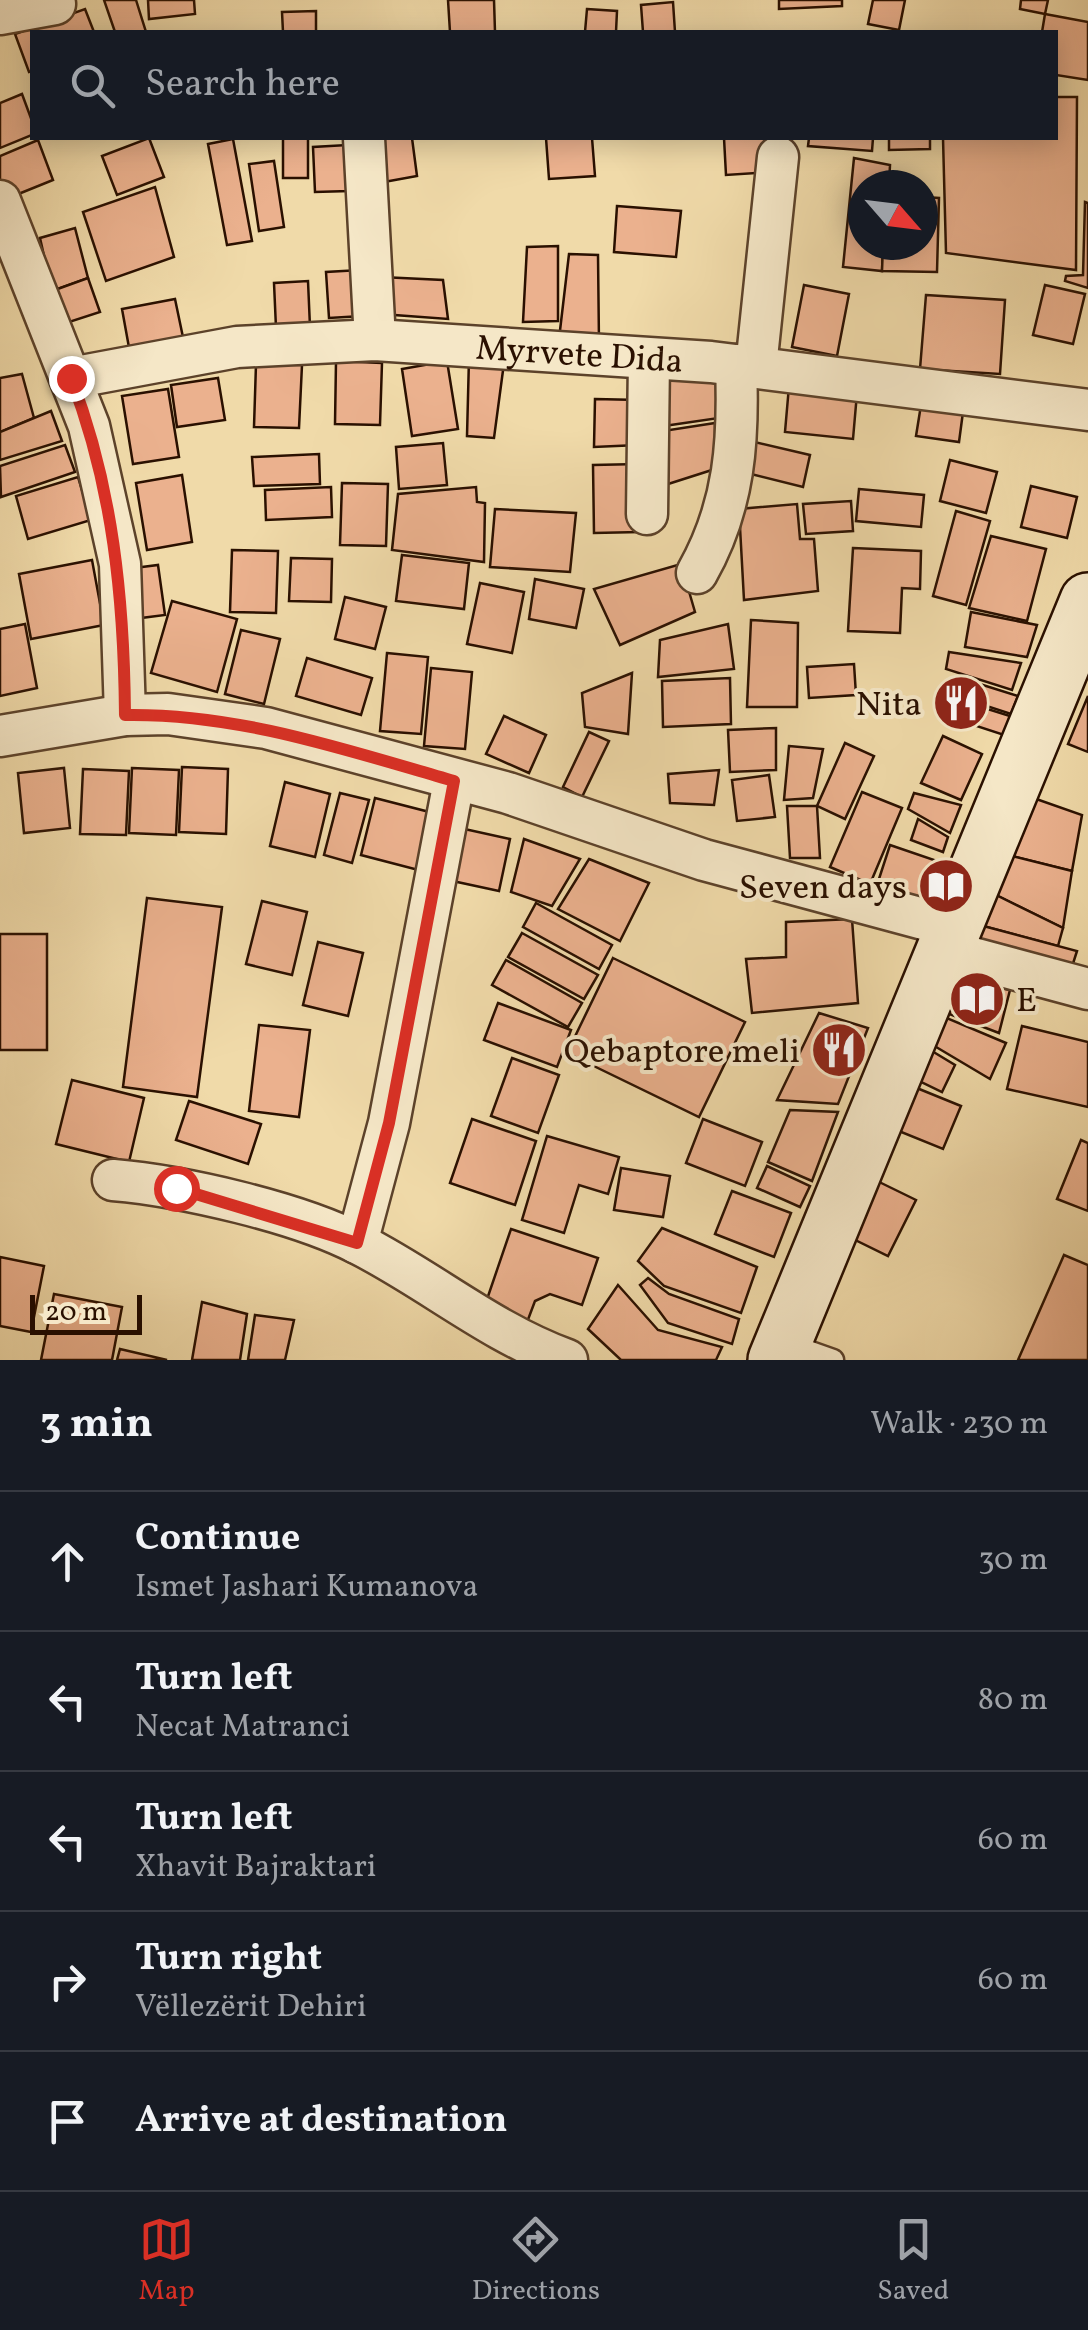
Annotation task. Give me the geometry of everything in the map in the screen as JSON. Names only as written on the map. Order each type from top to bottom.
[{"type":"street","points":[[0,14],[55,4]]},
{"type":"street","points":[[364,140],[375,340]]},
{"type":"street","points":[[697,574],[712,547],[734,481],[746,366],[778,157]]},
{"type":"street","points":[[0,200],[16,277],[71,378],[89,426],[120,564],[125,715]]},
{"type":"street","name":"Myrvete Dida","points":[[71,378],[237,347],[375,340],[746,366],[1088,410]]},
{"type":"street","points":[[647,514],[649,359]]},
{"type":"street","points":[[798,1354],[948,938],[1088,601]]},
{"type":"street","points":[[0,736],[125,715],[168,714],[266,728],[508,793],[948,938],[1088,989]]},
{"type":"street","points":[[357,1243],[389,1123],[454,781]]},
{"type":"street","points":[[114,1180],[176,1188],[357,1243],[485,1322],[566,1360]]},
{"type":"building","points":[[104,0],[136,0],[145,30],[114,30]]},
{"type":"building","points":[[148,0],[194,0],[195,14],[149,19]]},
{"type":"building","points":[[448,0],[494,0],[495,30],[450,30]]},
{"type":"building","points":[[779,0],[842,0],[842,6],[779,9]]},
{"type":"building","points":[[873,0],[905,0],[899,30],[868,24]]},
{"type":"building","points":[[1021,0],[1048,0],[1045,14],[1020,9]]},
{"type":"building","points":[[673,2],[675,30],[643,30],[641,5]]},
{"type":"building","points":[[85,9],[93,30],[30,30],[29,72],[15,34]]},
{"type":"building","points":[[587,9],[617,11],[616,30],[585,30]]},
{"type":"building","points":[[316,11],[316,30],[283,30],[282,12]]},
{"type":"building","points":[[1045,14],[1088,22],[1088,80],[1058,75],[1058,30],[1042,30]]},
{"type":"building","points":[[22,94],[30,116],[30,136],[0,148],[0,103]]},
{"type":"building","points":[[1058,97],[1077,97],[1076,270],[946,253],[943,140],[1058,140]]},
{"type":"building","points":[[38,140],[53,180],[6,199],[0,184],[0,156]]},
{"type":"building","points":[[150,140],[164,177],[117,195],[102,156]]},
{"type":"building","points":[[233,140],[252,241],[227,245],[208,144]]},
{"type":"building","points":[[283,140],[308,140],[308,178],[283,178]]},
{"type":"building","points":[[381,140],[412,140],[417,176],[384,182]]},
{"type":"building","points":[[546,140],[592,140],[595,176],[549,179]]},
{"type":"building","points":[[724,140],[769,140],[771,172],[726,175]]},
{"type":"building","points":[[809,140],[873,140],[872,151],[808,146]]},
{"type":"building","points":[[889,140],[930,140],[930,149],[889,150]]},
{"type":"building","points":[[347,145],[349,191],[315,192],[313,147]]},
{"type":"building","points":[[854,158],[890,165],[890,170],[853,170]]},
{"type":"building","points":[[274,161],[284,227],[259,231],[249,164]]},
{"type":"building","points":[[155,187],[174,257],[106,281],[83,212]]},
{"type":"building","points":[[1085,202],[1088,288],[1065,281],[1066,276],[1083,275]]},
{"type":"building","points":[[617,206],[681,211],[676,257],[614,252]]},
{"type":"building","points":[[848,217],[848,260],[882,260],[882,271],[843,267]]},
{"type":"building","points":[[75,228],[88,278],[52,291],[40,238]]},
{"type":"building","points":[[558,246],[558,321],[523,322],[527,247]]},
{"type":"building","points":[[569,254],[598,255],[599,343],[559,339]]},
{"type":"building","points":[[882,260],[937,260],[937,272],[882,271]]},
{"type":"building","points":[[360,270],[362,316],[329,318],[326,272]]},
{"type":"building","points":[[381,277],[443,280],[448,319],[381,314]]},
{"type":"building","points":[[88,278],[100,312],[63,324],[52,291]]},
{"type":"building","points":[[308,281],[310,327],[276,328],[274,283]]},
{"type":"building","points":[[804,285],[849,294],[837,356],[792,347]]},
{"type":"building","points":[[1045,285],[1085,294],[1073,344],[1033,335]]},
{"type":"building","points":[[926,295],[1005,300],[1000,374],[920,369]]},
{"type":"building","points":[[175,299],[184,342],[130,353],[122,309]]},
{"type":"building","points":[[469,358],[504,363],[494,438],[467,436]]},
{"type":"building","points":[[336,361],[382,363],[380,425],[335,424]]},
{"type":"building","points":[[447,361],[458,429],[412,436],[402,369]]},
{"type":"building","points":[[256,364],[302,365],[299,428],[254,427]]},
{"type":"building","points":[[658,372],[725,374],[719,418],[657,427]]},
{"type":"building","points":[[22,374],[34,418],[0,432],[0,378]]},
{"type":"building","points":[[218,378],[225,420],[177,427],[171,385]]},
{"type":"building","points":[[789,386],[857,393],[853,439],[785,432]]},
{"type":"building","points":[[168,389],[179,457],[133,464],[122,396]]},
{"type":"building","points":[[595,399],[639,400],[638,445],[594,447]]},
{"type":"building","points":[[921,405],[963,412],[959,442],[916,436]]},
{"type":"building","points":[[51,411],[62,441],[0,460],[0,432]]},
{"type":"building","points":[[715,423],[715,469],[665,485],[663,431]]},
{"type":"building","points":[[746,440],[810,455],[803,487],[739,471]]},
{"type":"building","points":[[443,443],[447,485],[399,489],[396,447]]},
{"type":"building","points":[[65,445],[75,472],[1,497],[0,466]]},
{"type":"building","points":[[319,454],[320,484],[254,486],[252,457]]},
{"type":"building","points":[[950,460],[997,472],[986,513],[940,501]]},
{"type":"building","points":[[639,464],[640,532],[594,533],[593,465]]},
{"type":"building","points":[[182,475],[192,542],[147,550],[136,483]]},
{"type":"building","points":[[78,477],[91,520],[28,539],[16,496]]},
{"type":"building","points":[[342,483],[388,484],[386,546],[340,545]]},
{"type":"building","points":[[1031,486],[1077,497],[1067,538],[1021,527]]},
{"type":"building","points":[[331,487],[332,517],[266,520],[265,490]]},
{"type":"building","points":[[476,487],[477,502],[485,503],[484,562],[392,550],[398,494]]},
{"type":"building","points":[[859,489],[924,495],[921,527],[856,521]]},
{"type":"building","points":[[851,501],[853,531],[806,534],[803,504]]},
{"type":"building","points":[[797,504],[800,539],[814,539],[818,591],[744,600],[739,509]]},
{"type":"building","points":[[495,509],[576,513],[570,572],[490,567]]},
{"type":"building","points":[[956,511],[990,521],[966,605],[933,596]]},
{"type":"building","points":[[991,536],[1046,549],[1027,621],[969,608]]},
{"type":"building","points":[[853,548],[921,551],[920,589],[902,588],[900,633],[848,631]]},
{"type":"building","points":[[232,550],[278,551],[276,613],[230,612]]},
{"type":"building","points":[[402,555],[469,563],[464,609],[396,601]]},
{"type":"building","points":[[291,558],[332,559],[331,602],[289,601]]},
{"type":"building","points":[[92,560],[104,625],[31,639],[19,574]]},
{"type":"building","points":[[681,564],[695,612],[620,645],[594,589]]},
{"type":"building","points":[[158,565],[165,615],[133,619],[126,569]]},
{"type":"building","points":[[535,579],[584,589],[576,628],[529,619]]},
{"type":"building","points":[[480,583],[524,592],[512,653],[467,644]]},
{"type":"building","points":[[345,597],[386,607],[375,649],[335,639]]},
{"type":"building","points":[[172,601],[237,619],[217,692],[151,673]]},
{"type":"building","points":[[971,612],[1037,625],[1027,657],[965,647]]},
{"type":"building","points":[[751,620],[798,623],[797,707],[747,707]]},
{"type":"building","points":[[25,624],[37,688],[0,696],[0,629]]},
{"type":"building","points":[[728,624],[734,669],[658,677],[660,640]]},
{"type":"building","points":[[241,630],[280,639],[264,704],[225,694]]},
{"type":"building","points":[[949,652],[1021,663],[1012,690],[946,669]]},
{"type":"building","points":[[387,653],[428,657],[421,734],[380,731]]},
{"type":"building","points":[[307,658],[372,678],[361,715],[296,696]]},
{"type":"building","points":[[854,664],[856,695],[809,698],[807,667]]},
{"type":"building","points":[[431,668],[472,672],[465,749],[424,746]]},
{"type":"building","points":[[632,673],[628,734],[585,727],[582,693]]},
{"type":"building","points":[[730,678],[731,724],[663,727],[662,681]]},
{"type":"building","points":[[967,680],[1018,696],[1011,714],[962,698]]},
{"type":"building","points":[[1088,696],[1088,752],[1068,744]]},
{"type":"building","points":[[959,700],[1010,716],[1004,735],[955,719]]},
{"type":"building","points":[[504,716],[546,735],[529,773],[486,754]]},
{"type":"building","points":[[776,728],[776,770],[730,772],[728,730]]},
{"type":"building","points":[[589,732],[609,741],[582,797],[563,787]]},
{"type":"building","points":[[943,736],[982,754],[961,800],[921,783]]},
{"type":"building","points":[[845,743],[874,756],[845,819],[817,806]]},
{"type":"building","points":[[789,746],[823,749],[813,798],[784,800]]},
{"type":"building","points":[[182,767],[228,769],[226,834],[179,832]]},
{"type":"building","points":[[64,768],[70,828],[24,833],[18,773]]},
{"type":"building","points":[[132,768],[179,770],[176,835],[129,833]]},
{"type":"building","points":[[83,769],[129,771],[126,835],[80,834]]},
{"type":"building","points":[[719,770],[714,805],[670,803],[668,774]]},
{"type":"building","points":[[769,775],[775,817],[737,821],[732,780]]},
{"type":"building","points":[[285,782],[330,794],[315,857],[270,846]]},
{"type":"building","points":[[862,792],[902,808],[870,884],[830,867]]},
{"type":"building","points":[[340,793],[369,800],[352,863],[324,855]]},
{"type":"building","points":[[914,793],[961,805],[950,833],[908,809]]},
{"type":"building","points":[[1022,794],[1082,815],[1072,871],[1000,853]]},
{"type":"building","points":[[375,798],[441,815],[426,872],[361,855]]},
{"type":"building","points":[[787,806],[817,806],[820,858],[790,858]]},
{"type":"building","points":[[918,819],[948,837],[943,852],[911,840]]},
{"type":"building","points":[[460,828],[510,839],[499,891],[448,880]]},
{"type":"building","points":[[524,839],[580,859],[552,906],[511,892]]},
{"type":"building","points":[[890,845],[937,861],[924,901],[877,885]]},
{"type":"building","points":[[1000,853],[1072,871],[1063,928],[984,889]]},
{"type":"building","points":[[589,859],[649,883],[620,941],[558,909]]},
{"type":"building","points":[[984,889],[1063,928],[1058,946],[972,923]]},
{"type":"building","points":[[147,898],[222,907],[197,1097],[123,1087]]},
{"type":"building","points":[[262,901],[307,912],[292,975],[246,964]]},
{"type":"building","points":[[536,903],[612,945],[599,969],[523,927]]},
{"type":"building","points":[[852,919],[858,1003],[752,1013],[746,959],[786,957],[786,922]]},
{"type":"building","points":[[972,923],[1077,951],[1070,973],[966,948]]},
{"type":"building","points":[[522,933],[598,975],[584,999],[508,957]]},
{"type":"building","points":[[0,934],[47,934],[47,1050],[0,1050]]},
{"type":"building","points":[[318,942],[363,953],[348,1016],[303,1005]]},
{"type":"building","points":[[613,958],[745,1022],[699,1117],[567,1053]]},
{"type":"building","points":[[506,960],[582,1003],[568,1027],[492,985]]},
{"type":"building","points":[[942,976],[1010,990],[999,1033],[931,1007]]},
{"type":"building","points":[[498,1003],[571,1030],[557,1067],[484,1040]]},
{"type":"building","points":[[930,1011],[1006,1043],[990,1079],[921,1038]]},
{"type":"building","points":[[819,1013],[868,1028],[838,1104],[777,1100]]},
{"type":"building","points":[[259,1025],[310,1030],[299,1117],[249,1111]]},
{"type":"building","points":[[1022,1026],[1088,1042],[1088,1107],[1007,1089]]},
{"type":"building","points":[[917,1042],[955,1065],[942,1092],[907,1075]]},
{"type":"building","points":[[512,1058],[559,1075],[538,1133],[491,1116]]},
{"type":"building","points":[[72,1080],[144,1098],[129,1162],[56,1144]]},
{"type":"building","points":[[902,1082],[961,1106],[943,1149],[884,1125]]},
{"type":"building","points":[[189,1101],[261,1124],[248,1164],[176,1140]]},
{"type":"building","points":[[790,1110],[838,1112],[812,1181],[768,1162]]},
{"type":"building","points":[[472,1119],[536,1141],[515,1205],[450,1183]]},
{"type":"building","points":[[703,1119],[762,1142],[745,1186],[686,1163]]},
{"type":"building","points":[[547,1136],[619,1157],[608,1194],[579,1185],[564,1233],[522,1220]]},
{"type":"building","points":[[1081,1140],[1088,1143],[1088,1211],[1057,1199]]},
{"type":"building","points":[[767,1166],[810,1186],[800,1207],[757,1188]]},
{"type":"building","points":[[621,1168],[670,1176],[663,1217],[614,1210]]},
{"type":"building","points":[[869,1177],[916,1200],[888,1256],[841,1233]]},
{"type":"building","points":[[732,1191],[791,1213],[774,1257],[715,1234]]},
{"type":"building","points":[[662,1228],[757,1267],[741,1313],[664,1286],[638,1261]]},
{"type":"building","points":[[511,1229],[598,1258],[582,1305],[550,1294],[535,1301],[526,1325],[483,1311]]},
{"type":"building","points":[[1064,1255],[1088,1265],[1088,1360],[1018,1360]]},
{"type":"building","points":[[0,1257],[44,1266],[31,1332],[0,1326]]},
{"type":"building","points":[[648,1278],[669,1294],[739,1319],[732,1344],[668,1323],[640,1285]]},
{"type":"building","points":[[618,1285],[658,1330],[722,1347],[716,1360],[621,1360],[588,1329]]},
{"type":"building","points":[[54,1294],[122,1307],[112,1360],[41,1360]]},
{"type":"building","points":[[202,1302],[247,1314],[240,1360],[192,1360]]},
{"type":"building","points":[[255,1315],[294,1320],[285,1360],[248,1360]]},
{"type":"building","points":[[120,1349],[167,1360],[117,1360]]},
{"type":"place","name":"Nita","points":[[961,703]]},
{"type":"place","name":"Seven days","points":[[946,886]]},
{"type":"place","name":"E","points":[[977,999]]},
{"type":"place","name":"Qebaptore meli","points":[[839,1050]]},
{"type":"route","points":[[71,378],[89,426],[120,564],[125,715],[168,714],[266,728],[454,781],[389,1123],[357,1243],[256,1209],[176,1188]]}]
